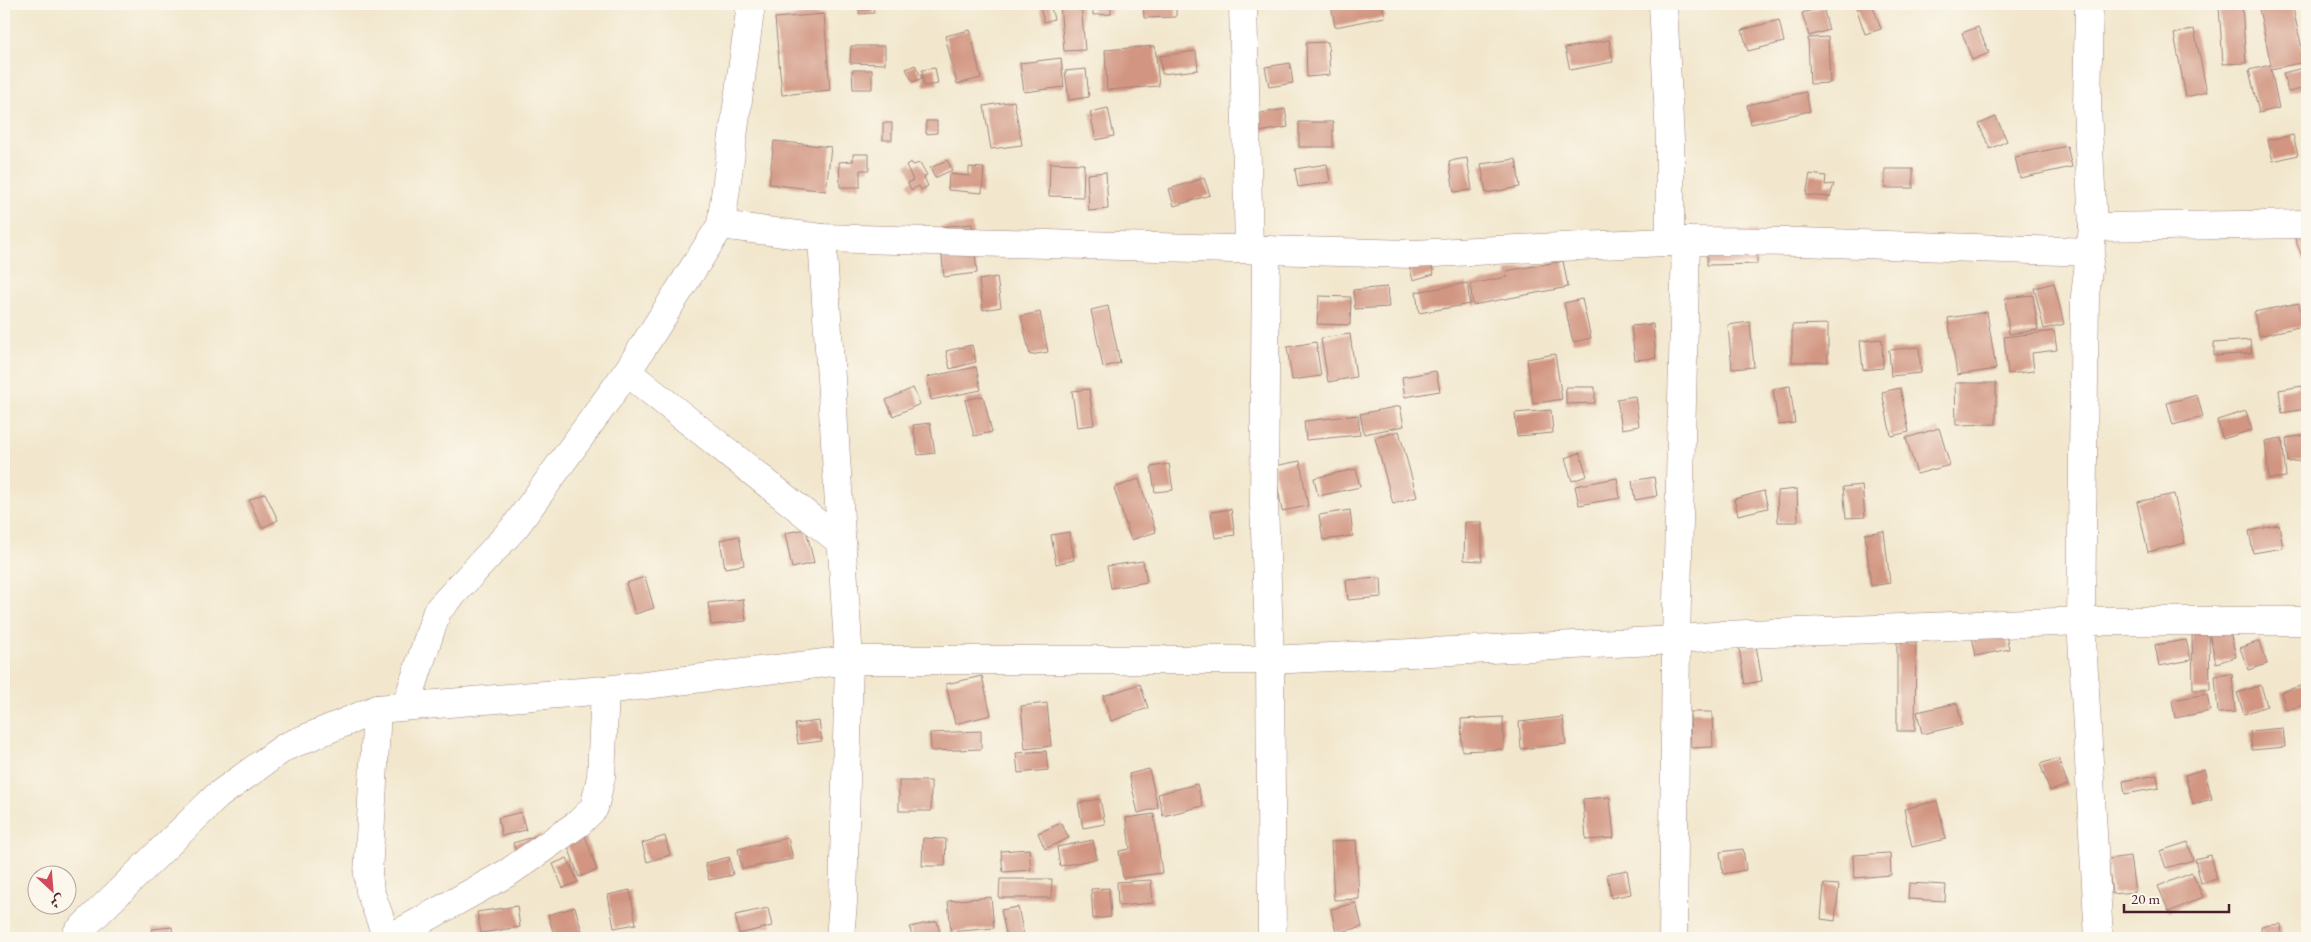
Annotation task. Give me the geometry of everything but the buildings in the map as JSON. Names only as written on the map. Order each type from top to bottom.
[{"type":"street","points":[[406,706],[437,611],[515,527],[627,372],[720,225],[751,4]]},
{"type":"street","points":[[1243,4],[1258,250],[1270,660],[1272,938]]},
{"type":"street","points":[[1664,4],[1670,140],[1678,242],[1672,938]]},
{"type":"street","points":[[2089,4],[2087,107],[2092,240],[2085,296],[2081,621],[2099,938]]},
{"type":"street","points":[[720,225],[822,238],[1413,254],[1678,242],[2092,240],[2307,224]]},
{"type":"street","points":[[822,238],[849,660],[843,902],[840,938]]},
{"type":"street","points":[[627,372],[842,543]]},
{"type":"street","points":[[75,938],[217,796],[285,747],[376,709],[605,690],[849,660],[1270,660],[1676,640],[1723,635],[2081,621],[2307,621]]},
{"type":"street","points":[[376,709],[368,875],[370,891],[389,938],[509,872],[579,823],[594,808],[602,777],[605,690]]}]
